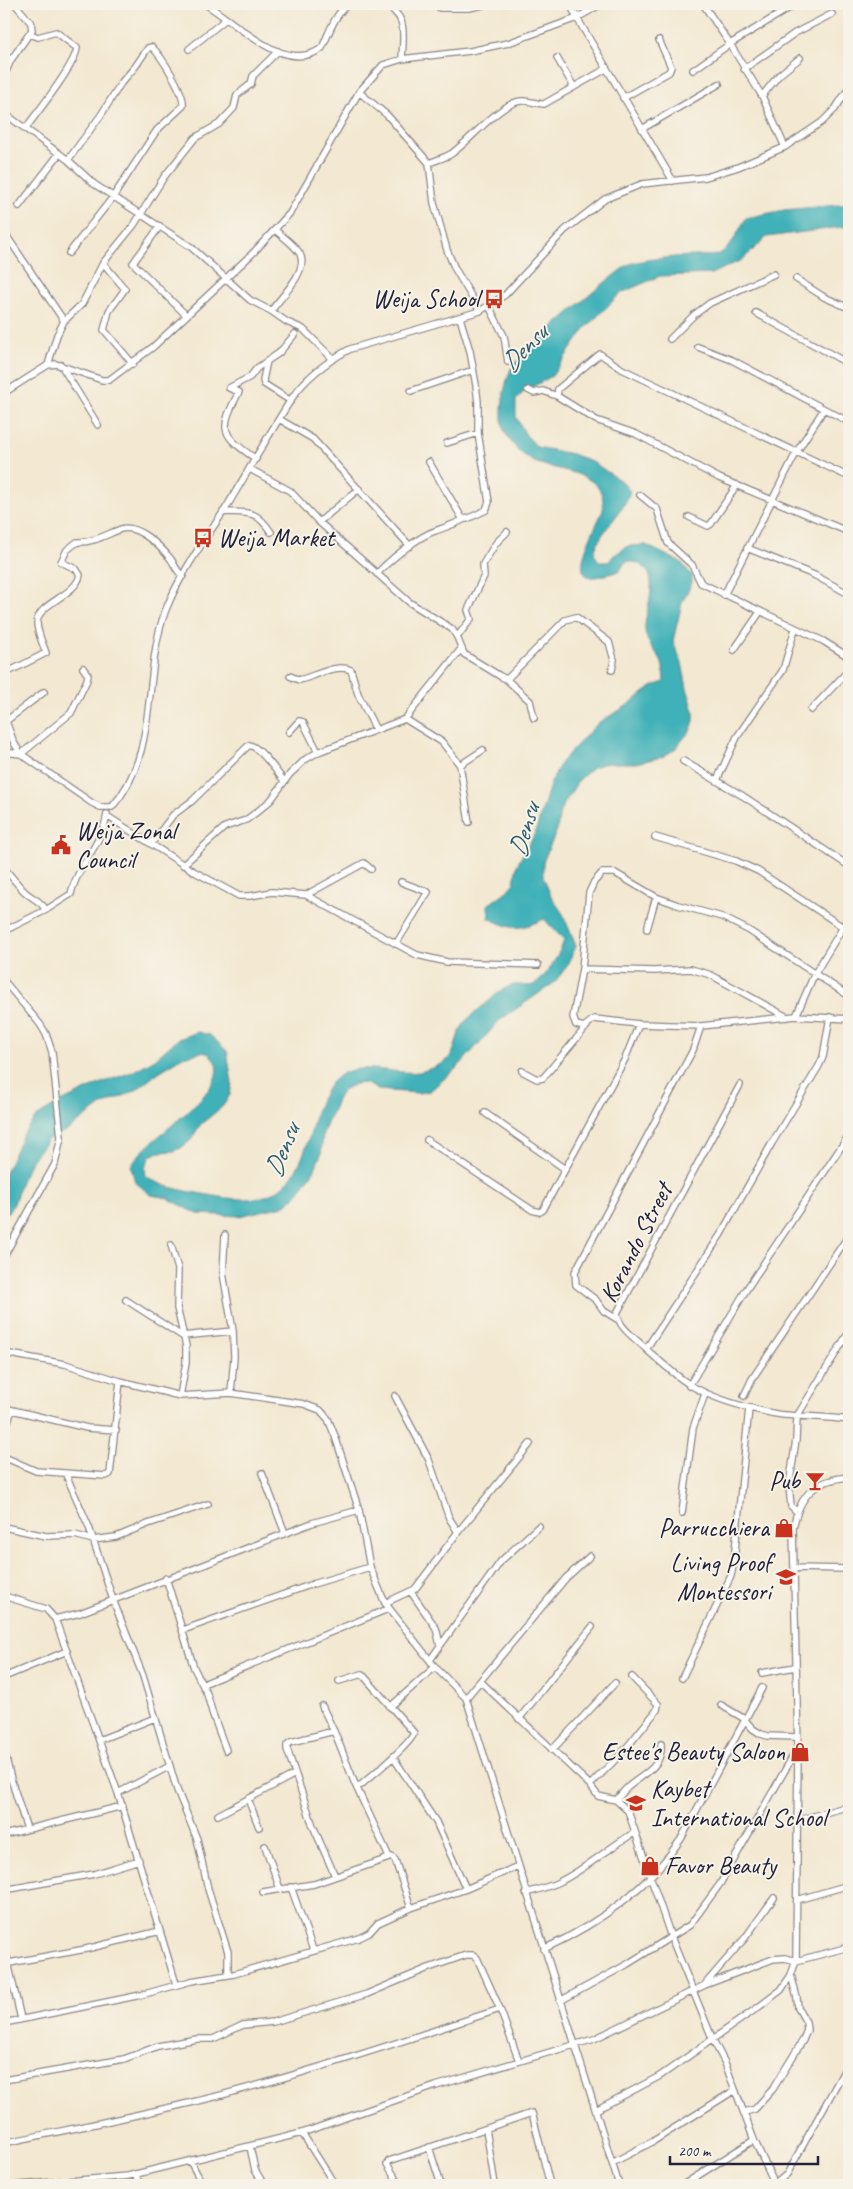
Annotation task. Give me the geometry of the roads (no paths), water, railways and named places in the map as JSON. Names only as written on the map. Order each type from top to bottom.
[{"type":"street","points":[[4,76],[11,60],[32,30],[31,22],[15,4]]},
{"type":"street","points":[[205,4],[258,42],[278,51],[308,56],[322,48],[331,26],[343,8],[348,4]]},
{"type":"street","points":[[381,4],[400,16],[403,24],[402,59]]},
{"type":"street","points":[[440,8],[469,8],[487,4]]},
{"type":"street","points":[[570,4],[606,69],[673,181]]},
{"type":"street","points":[[4,393],[48,365],[60,365],[106,381],[133,364],[225,279],[290,213],[359,92],[384,65],[402,59],[470,51],[508,43],[577,18],[601,4]]},
{"type":"street","points":[[703,4],[762,96],[785,147]]},
{"type":"street","points":[[693,70],[730,44],[796,4]]},
{"type":"street","points":[[744,69],[795,33],[832,14]]},
{"type":"street","points":[[189,49],[226,20]]},
{"type":"street","points":[[25,129],[69,67],[77,51],[77,48],[56,32],[38,36],[30,34]]},
{"type":"street","points":[[624,98],[669,72],[671,67],[659,40]]},
{"type":"street","points":[[68,160],[101,116],[121,83],[148,48],[152,47],[164,60],[182,98],[183,106],[157,130],[113,197],[69,253]]},
{"type":"street","points":[[48,365],[57,335],[64,321],[77,309],[89,293],[103,263],[140,215],[164,177],[195,138],[219,124],[234,108],[237,95],[251,84],[253,76],[278,51]]},
{"type":"street","points":[[4,55],[11,60]]},
{"type":"street","points":[[556,58],[574,87]]},
{"type":"street","points":[[762,96],[779,75],[800,58]]},
{"type":"street","points":[[429,163],[450,154],[508,106],[520,100],[544,104],[606,69]]},
{"type":"street","points":[[642,129],[719,84]]},
{"type":"street","points":[[44,692],[5,718],[14,743],[21,754],[85,798],[100,807],[112,807],[127,787],[136,768],[146,728],[156,651],[167,608],[183,576],[250,470],[279,419],[309,378],[333,359],[358,346],[480,311],[512,288],[572,223],[605,199],[642,184],[706,178],[785,147],[822,122],[849,88]]},
{"type":"street","points":[[359,92],[387,115],[429,163],[434,203],[447,250],[455,269],[480,311]]},
{"type":"street","points":[[4,113],[68,160],[94,184],[191,247],[250,300],[287,322],[303,329],[333,359]]},
{"type":"street","points":[[20,206],[59,154]]},
{"type":"street","points":[[160,226],[133,263],[186,315]]},
{"type":"street","points":[[271,311],[297,278],[302,261],[301,255],[275,230]]},
{"type":"street","points":[[4,232],[64,321]]},
{"type":"street","points":[[103,263],[125,289],[109,311],[104,330],[133,364]]},
{"type":"street","points":[[670,339],[694,315],[710,303],[774,274]]},
{"type":"street","points":[[796,280],[824,297],[849,308]]},
{"type":"street","points":[[489,306],[504,336],[508,362]]},
{"type":"street","points":[[756,313],[849,364]]},
{"type":"street","points":[[377,574],[385,565],[410,546],[434,531],[449,527],[486,510],[489,506],[478,433],[478,402],[473,370],[460,318]]},
{"type":"street","points":[[256,459],[232,442],[226,428],[225,419],[239,392],[230,388],[250,378],[257,368],[279,353],[295,334]]},
{"type":"street","points":[[698,347],[732,360],[849,422]]},
{"type":"street","points":[[556,396],[558,389],[600,354],[622,369],[849,477]]},
{"type":"street","points":[[267,361],[263,380],[264,384],[291,401]]},
{"type":"street","points":[[60,365],[98,425]]},
{"type":"street","points":[[411,391],[473,370]]},
{"type":"street","points":[[528,390],[534,393],[543,391],[556,396],[596,420],[631,432],[689,463],[849,532]]},
{"type":"street","points":[[724,594],[796,453],[824,409]]},
{"type":"street","points":[[279,419],[313,439],[410,546]]},
{"type":"street","points":[[447,443],[478,433]]},
{"type":"street","points":[[429,462],[461,516],[465,519]]},
{"type":"street","points":[[250,470],[290,491],[319,522],[377,574],[415,606],[444,623],[457,636],[461,649],[469,658],[506,679],[530,702],[534,718]]},
{"type":"street","points":[[690,517],[708,526],[711,524],[737,485]]},
{"type":"street","points":[[319,522],[359,489]]},
{"type":"street","points":[[640,495],[657,510],[668,543],[692,565],[698,580],[711,589],[830,645],[849,657]]},
{"type":"street","points":[[223,512],[248,513],[258,516],[271,532]]},
{"type":"street","points":[[4,646],[6,673],[46,653],[37,622],[40,612],[79,581],[80,575],[76,569],[61,562],[67,550],[77,542],[90,543],[125,528],[134,529],[159,547],[172,560],[174,568],[183,576]]},
{"type":"street","points":[[457,636],[471,619],[468,610],[484,576],[483,564],[496,543],[507,532]]},
{"type":"street","points":[[747,548],[814,575],[849,594]]},
{"type":"street","points":[[734,650],[760,612]]},
{"type":"street","points":[[506,679],[551,637],[565,620],[576,617],[609,642],[614,660],[612,670]]},
{"type":"street","points":[[717,780],[737,737],[783,670],[795,628]]},
{"type":"street","points":[[183,865],[225,827],[246,820],[271,800],[284,781],[306,759],[318,752],[404,719],[461,649]]},
{"type":"street","points":[[4,752],[21,754],[71,713],[87,680],[88,675],[83,668]]},
{"type":"street","points":[[290,676],[298,680],[332,670],[345,668],[351,670],[360,699],[376,730]]},
{"type":"street","points":[[811,710],[849,670]]},
{"type":"street","points":[[404,719],[442,742],[460,765],[469,822]]},
{"type":"street","points":[[288,732],[299,721],[303,722],[318,752]]},
{"type":"street","points":[[151,844],[173,816],[192,801],[249,745],[253,746],[263,756],[284,781]]},
{"type":"street","points":[[460,765],[483,750]]},
{"type":"street","points":[[683,762],[717,780],[849,866]]},
{"type":"street","points":[[4,931],[46,910],[71,894],[74,881],[103,828],[107,816],[105,807]]},
{"type":"street","points":[[107,816],[183,865],[239,896],[272,892],[306,894],[417,955],[447,962],[538,965]]},
{"type":"street","points":[[655,837],[736,860],[758,871],[849,931]]},
{"type":"street","points":[[306,894],[364,863],[371,869]]},
{"type":"street","points":[[4,868],[11,879],[43,904],[46,910]]},
{"type":"street","points":[[849,996],[814,975],[748,930],[722,917],[656,897],[615,873],[602,873],[597,877],[590,893],[582,969],[573,1017],[576,1025],[584,1027],[594,1019],[639,1024],[701,1026],[796,1016],[849,1019]]},
{"type":"street","points":[[396,944],[428,892],[401,882]]},
{"type":"street","points":[[647,929],[656,897]]},
{"type":"street","points":[[796,1016],[814,975],[849,917]]},
{"type":"street","points":[[582,969],[654,971],[692,968],[711,975],[787,1017]]},
{"type":"street","points":[[4,981],[40,1024],[46,1034],[52,1052],[61,1137],[55,1164],[4,1256]]},
{"type":"street","points":[[646,1349],[721,1234],[772,1143],[819,1066],[823,1057],[830,1017]]},
{"type":"street","points":[[522,1071],[536,1079],[543,1078],[594,1019]]},
{"type":"street","points":[[427,1140],[538,1213],[543,1210],[624,1059],[639,1024]]},
{"type":"street","points":[[618,1319],[604,1311],[596,1300],[576,1285],[575,1272],[693,1050],[701,1026]]},
{"type":"street","name":"Korando Street","points":[[740,1085],[638,1271],[619,1308],[618,1319],[646,1349],[689,1386],[705,1394],[749,1408],[783,1415],[849,1420]]},
{"type":"street","points":[[485,1113],[565,1169]]},
{"type":"street","points":[[689,1386],[746,1290],[849,1135]]},
{"type":"street","points":[[225,1235],[223,1273],[233,1331],[234,1357],[231,1393]]},
{"type":"street","points":[[744,1396],[752,1379],[849,1235]]},
{"type":"street","points":[[171,1245],[178,1269],[177,1308],[182,1336],[186,1346],[186,1363],[180,1396]]},
{"type":"street","points":[[126,1300],[182,1336],[233,1331]]},
{"type":"street","points":[[797,1512],[791,1506],[789,1486],[796,1440],[797,1416],[849,1332]]},
{"type":"street","points":[[4,1353],[65,1364],[120,1381],[180,1396],[231,1393],[304,1404],[320,1410],[328,1419],[359,1510],[370,1566],[386,1606],[435,1667],[466,1698],[573,2045],[596,2110],[619,2185]]},
{"type":"street","points":[[4,1457],[36,1471],[66,1475],[106,1476],[110,1474],[120,1381]]},
{"type":"street","points":[[682,1513],[693,1428],[705,1394]]},
{"type":"street","points":[[395,1396],[429,1460],[449,1518],[458,1532]]},
{"type":"street","points":[[4,1408],[88,1428],[116,1430]]},
{"type":"street","points":[[682,1678],[731,1576],[749,1408]]},
{"type":"street","points":[[4,1432],[12,1410]]},
{"type":"street","points":[[203,1684],[386,1606],[411,1592],[530,1444]]},
{"type":"street","points":[[262,1472],[285,1533]]},
{"type":"street","points":[[66,1475],[77,1496],[113,1600],[143,1676],[176,1790],[197,1839],[208,1889],[228,1952],[228,1975]]},
{"type":"street","points":[[596,2110],[660,2076],[713,2040],[780,1990],[791,1975],[796,1961],[798,1900],[796,1821],[798,1748],[796,1737],[793,1528],[803,1498],[819,1484],[837,1478],[849,1477]]},
{"type":"street","points":[[4,1527],[46,1536],[75,1535],[93,1540],[116,1537],[208,1504]]},
{"type":"street","points":[[55,1618],[80,1613],[166,1578],[312,1523],[359,1510]]},
{"type":"street","points":[[430,1660],[501,1561],[539,1526]]},
{"type":"street","points":[[466,1698],[481,1682],[514,1637],[566,1578],[590,1556]]},
{"type":"street","points":[[183,1630],[370,1566]]},
{"type":"street","points":[[794,1568],[849,1569]]},
{"type":"street","points":[[166,1578],[194,1668],[203,1684],[226,1750]]},
{"type":"street","points":[[411,1592],[436,1628],[440,1645]]},
{"type":"street","points":[[4,1596],[46,1609],[55,1618],[123,1806],[176,1984]]},
{"type":"street","points":[[519,1719],[592,1627]]},
{"type":"street","points":[[4,1677],[67,1651]]},
{"type":"street","points":[[390,1707],[435,1667]]},
{"type":"street","points":[[762,1673],[795,1667]]},
{"type":"street","points":[[339,1681],[362,1674],[414,1733],[412,1738],[393,1757],[361,1785],[357,1786]]},
{"type":"street","points":[[590,1785],[623,1752],[657,1710],[658,1704],[632,1677]]},
{"type":"street","points":[[481,1682],[590,1785],[598,1796],[616,1800],[628,1811],[671,1937],[713,2040],[725,2063],[754,2140],[774,2185],[787,2174],[849,2062]]},
{"type":"street","points":[[552,1750],[615,1683]]},
{"type":"street","points":[[544,1949],[571,1936],[610,1912],[668,1860],[762,1688]]},
{"type":"street","points":[[720,1705],[745,1720],[753,1729],[768,1736],[796,1737]]},
{"type":"street","points":[[322,1706],[389,1857],[395,1860],[411,1908]]},
{"type":"street","points":[[99,1740],[155,1718]]},
{"type":"street","points":[[334,1731],[306,1737],[287,1745],[313,1826],[336,1876]]},
{"type":"street","points":[[616,1800],[628,1787],[644,1776],[660,1758],[661,1744]]},
{"type":"street","points":[[560,2001],[690,1925],[720,1884],[798,1748]]},
{"type":"street","points":[[4,1751],[11,1779],[28,1829]]},
{"type":"street","points":[[393,1757],[436,1822],[466,1889]]},
{"type":"street","points":[[118,1793],[170,1766]]},
{"type":"street","points":[[218,1814],[295,1774]]},
{"type":"street","points":[[248,1800],[259,1828]]},
{"type":"street","points":[[4,1835],[123,1806]]},
{"type":"street","points":[[796,1821],[849,1806]]},
{"type":"street","points":[[526,1893],[569,1877],[634,1833]]},
{"type":"street","points":[[265,1846],[280,1889]]},
{"type":"street","points":[[263,1892],[314,1884],[389,1857]]},
{"type":"street","points":[[4,1890],[94,1874],[139,1860]]},
{"type":"street","points":[[4,2023],[141,1995],[176,1984],[228,1975],[359,1938],[369,1933],[378,1924],[411,1908],[466,1889],[518,1866]]},
{"type":"street","points":[[798,1900],[849,1885]]},
{"type":"street","points":[[292,1887],[313,1950]]},
{"type":"street","points":[[705,1985],[745,1938],[774,1898]]},
{"type":"street","points":[[9,1963],[86,1949],[160,1931]]},
{"type":"street","points":[[4,1945],[21,2019]]},
{"type":"street","points":[[19,2185],[75,2183],[135,2174],[302,2133],[436,2086],[594,2039],[705,1985],[773,1959],[785,1958],[796,1961],[849,1947]]},
{"type":"street","points":[[4,2080],[124,2059],[158,2046],[197,2039],[213,2039],[242,2025],[273,2022],[367,1994],[466,1954],[477,1958],[500,2009],[519,2061]]},
{"type":"street","points":[[745,2112],[755,2109],[773,2089],[803,2040],[807,2030],[806,2022],[798,2008],[791,1975]]},
{"type":"street","points":[[4,2143],[122,2120],[218,2096],[337,2063],[500,2009]]},
{"type":"street","points":[[612,2163],[652,2142],[735,2090]]},
{"type":"street","points":[[400,2185],[387,2164],[394,2158],[532,2113],[550,2185]]},
{"type":"street","points":[[486,2129],[495,2185]]},
{"type":"street","points":[[302,2133],[335,2185]]},
{"type":"street","points":[[683,2185],[754,2140]]},
{"type":"street","points":[[250,2147],[255,2170],[264,2185]]},
{"type":"street","points":[[429,2147],[441,2185]]},
{"type":"street","points":[[190,2161],[203,2185]]},
{"type":"street","points":[[849,2166],[846,2171],[846,2182],[849,2185]]},
{"type":"street","points":[[135,2174],[140,2185]]},
{"type":"water","points":[[849,204],[849,226],[767,237],[742,260],[711,274],[660,276],[621,293],[584,330],[552,376],[525,391],[516,400],[516,417],[526,435],[537,447],[572,454],[591,461],[621,481],[630,491],[623,507],[597,544],[594,553],[599,562],[609,562],[613,556],[628,546],[646,545],[682,563],[692,576],[692,583],[682,603],[673,641],[682,663],[694,711],[694,721],[691,730],[674,750],[662,757],[636,763],[607,763],[593,767],[578,781],[560,811],[557,830],[543,862],[543,876],[551,896],[563,914],[576,946],[568,965],[554,983],[500,1020],[459,1066],[430,1091],[418,1093],[378,1090],[365,1083],[355,1084],[343,1090],[323,1133],[321,1154],[314,1171],[296,1196],[284,1206],[239,1216],[198,1214],[167,1198],[151,1195],[135,1182],[131,1166],[139,1155],[182,1117],[208,1090],[215,1076],[216,1064],[210,1054],[202,1052],[183,1057],[159,1072],[135,1091],[102,1105],[68,1130],[48,1139],[33,1158],[21,1181],[14,1204],[4,1217],[4,1175],[23,1134],[36,1117],[59,1103],[99,1084],[132,1072],[155,1059],[178,1039],[198,1032],[210,1035],[227,1051],[232,1083],[230,1095],[223,1106],[200,1125],[191,1140],[181,1148],[174,1151],[159,1152],[150,1156],[145,1168],[146,1176],[170,1187],[197,1193],[248,1199],[262,1197],[284,1185],[293,1175],[301,1161],[319,1104],[337,1077],[349,1071],[359,1069],[421,1072],[437,1066],[449,1058],[460,1030],[466,1021],[494,996],[511,986],[533,985],[542,978],[556,958],[564,940],[544,919],[522,927],[511,927],[497,922],[489,918],[488,905],[507,891],[514,883],[517,865],[535,833],[550,785],[561,762],[598,723],[625,707],[653,686],[664,682],[662,663],[647,639],[645,629],[651,594],[650,577],[646,569],[634,562],[625,562],[620,571],[595,577],[586,575],[583,569],[583,560],[586,548],[603,510],[602,495],[592,481],[574,473],[532,461],[510,441],[505,432],[502,418],[504,392],[508,375],[517,361],[547,332],[606,281],[630,264],[662,258],[717,255],[728,247],[746,218],[784,210]]},
{"type":"place","name":"Weija School","points":[[494,299]]},
{"type":"place","name":"Weija Market","points":[[203,538]]},
{"type":"place","name":"Weija Zonal Council","points":[[61,845]]},
{"type":"place","name":"Pub","points":[[815,1481]]},
{"type":"place","name":"Parrucchiera","points":[[784,1528]]},
{"type":"place","name":"Living Proof Montessori","points":[[786,1577]]},
{"type":"place","name":"Estee's Beauty Saloon","points":[[800,1752]]},
{"type":"place","name":"Kaybet International School","points":[[636,1803]]},
{"type":"place","name":"Favor Beauty","points":[[650,1866]]},
{"type":"water label","name":"Densu","points":[[524,348]]},
{"type":"water label","name":"Densu","points":[[524,830]]},
{"type":"water label","name":"Densu","points":[[282,1150]]}]
